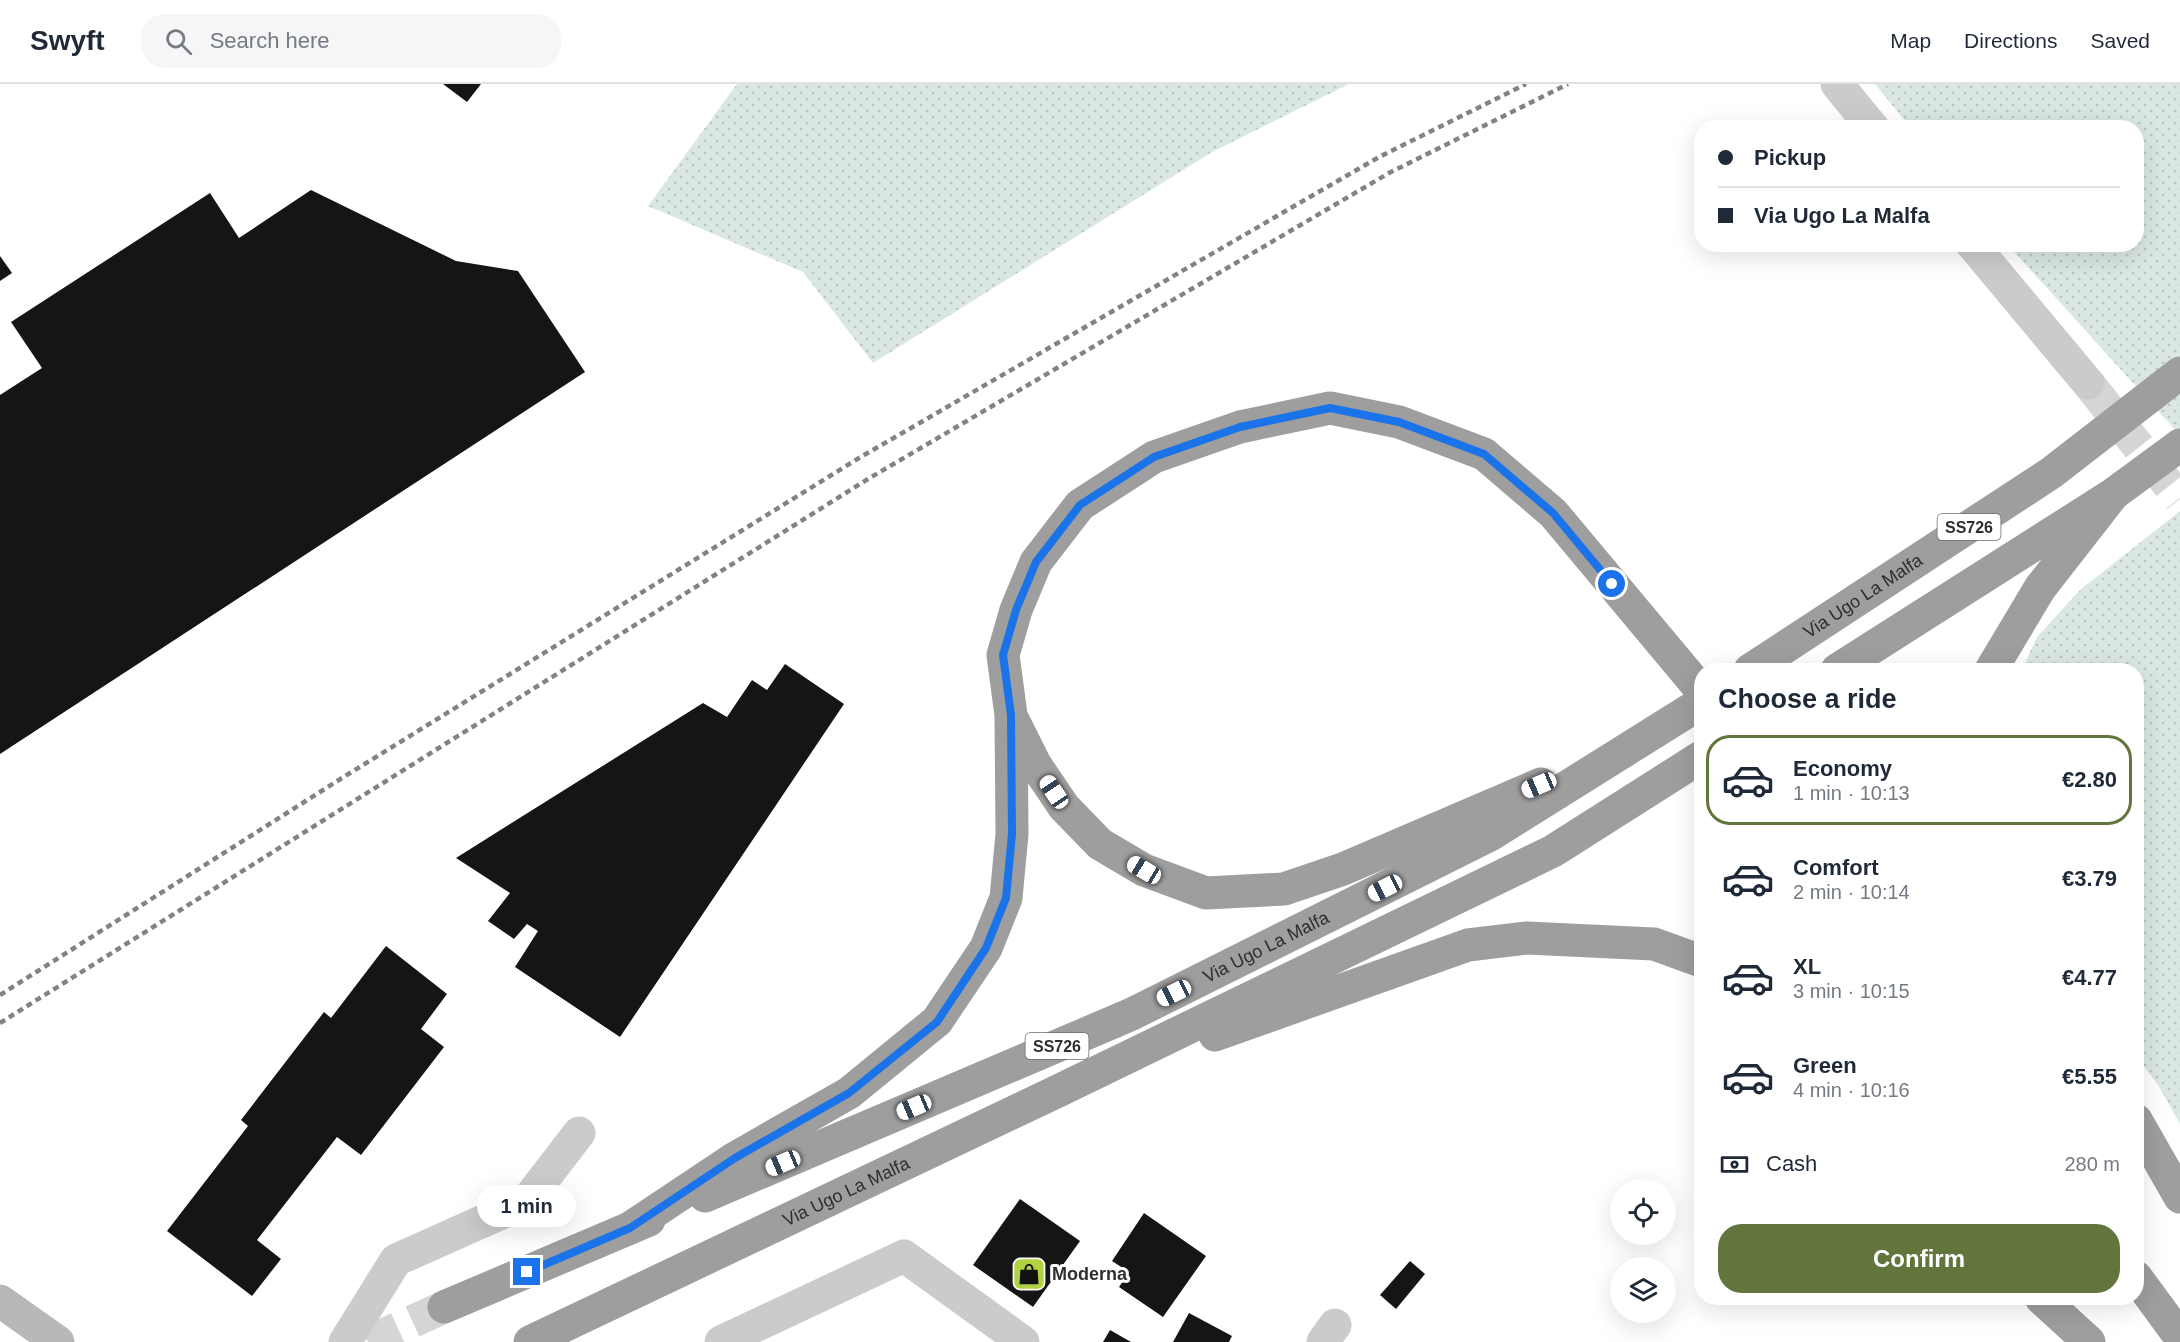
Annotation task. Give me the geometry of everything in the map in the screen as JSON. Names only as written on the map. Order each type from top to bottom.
[{"type":"highway","name":"Via Ugo La Malfa","points":[[1761,663],[2050,473],[2180,373]]},
{"type":"highway","points":[[630,1228],[735,1158],[849,1093],[937,1022],[986,948],[1006,898],[1012,834],[1011,715],[1003,655],[1016,610],[1036,562],[1080,505],[1154,457],[1240,427],[1330,408],[1399,422],[1484,454],[1553,513],[1694,682]]},
{"type":"highway","name":"SS726","points":[[1848,663],[2112,495],[2180,445]]},
{"type":"highway","points":[[1994,663],[2040,588],[2112,495]]},
{"type":"highway","name":"Via Ugo La Malfa","points":[[444,1307],[1132,1014],[1490,835],[1694,708]]},
{"type":"highway","points":[[1011,715],[1035,764],[1064,807],[1100,844],[1144,870],[1206,893],[1284,889],[1343,869],[1648,738]]},
{"type":"highway","name":"Via Ugo La Malfa","points":[[530,1342],[1058,1091],[1553,851],[1694,761]]},
{"type":"highway","points":[[1058,1091],[1468,945],[1527,938],[1654,944],[1694,958]]},
{"type":"highway","points":[[2144,1134],[2180,1197]]},
{"type":"highway","points":[[2144,1288],[2180,1337]]},
{"type":"highway","points":[[2049,1305],[2089,1342]]},
{"type":"main road","points":[[0,1301],[58,1342]]},
{"type":"street","points":[[1837,84],[1866,120]]},
{"type":"street","points":[[1979,252],[2088,382]]},
{"type":"street","points":[[345,1342],[396,1260],[526,1202],[579,1133]]},
{"type":"street","points":[[721,1342],[904,1256],[1023,1342]]},
{"type":"shaded area","points":[[737,84],[1349,84],[1212,152],[873,363],[803,272],[648,206]]},
{"type":"shaded area","points":[[1875,84],[2180,84],[2180,435],[2014,252],[2144,252],[2144,120],[1904,120]]},
{"type":"shaded area","points":[[2180,511],[2180,1124],[2158,1085],[2144,1067],[2144,663],[2025,663],[2037,637],[2080,590]]},
{"type":"building","points":[[443,84],[481,84],[467,102]]},
{"type":"building","points":[[311,190],[456,261],[518,271],[585,372],[0,754],[0,395],[42,368],[11,322],[210,193],[239,238]]},
{"type":"building","points":[[0,256],[12,273],[0,281]]},
{"type":"building","points":[[785,664],[844,704],[620,1037],[515,967],[538,931],[527,924],[514,939],[488,921],[510,893],[456,858],[703,703],[727,717],[752,680],[767,690]]},
{"type":"building","points":[[386,946],[447,994],[421,1029],[444,1047],[361,1155],[337,1137],[257,1240],[281,1259],[252,1296],[167,1231],[248,1126],[241,1120],[324,1012],[331,1018]]},
{"type":"building","points":[[1020,1199],[1080,1241],[1033,1307],[973,1265]]},
{"type":"building","points":[[1144,1213],[1206,1256],[1163,1317],[1119,1287],[1129,1272],[1112,1261]]},
{"type":"building","points":[[1410,1261],[1425,1274],[1396,1309],[1380,1295]]},
{"type":"building","points":[[1189,1313],[1232,1336],[1229,1342],[1173,1342]]},
{"type":"building","points":[[1110,1330],[1131,1342],[1103,1342]]},
{"type":"tunnel","points":[[2088,383],[2180,499]]},
{"type":"tunnel","points":[[368,1342],[444,1307]]},
{"type":"railway","points":[[0,995],[342,778],[859,458],[1379,157],[1526,84]]},
{"type":"railway","points":[[0,1023],[868,479],[1389,173],[1568,84]]},
{"type":"place","name":"Moderna","points":[[1029,1274]]},
{"type":"route","points":[[527,1272],[630,1228],[735,1158],[849,1093],[937,1022],[986,948],[1006,898],[1012,834],[1011,715],[1003,655],[1016,610],[1036,562],[1080,505],[1154,457],[1240,427],[1330,408],[1399,422],[1484,454],[1553,513],[1612,584]]}]
